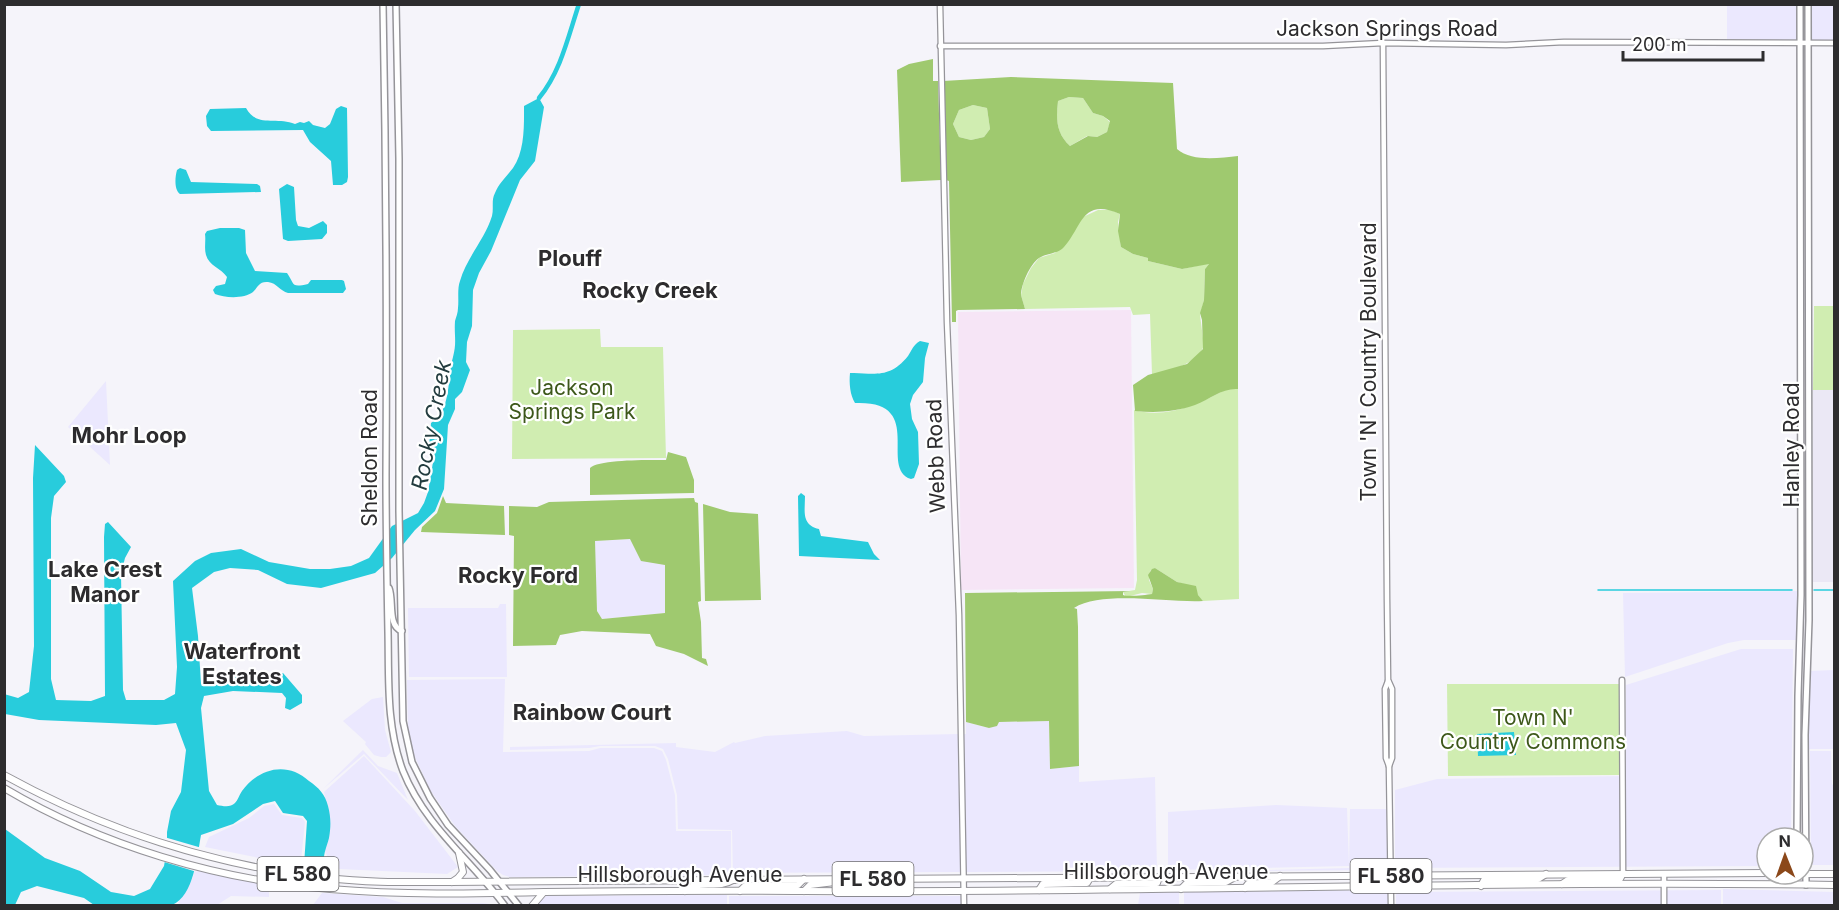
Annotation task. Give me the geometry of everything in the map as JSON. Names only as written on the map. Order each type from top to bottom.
[{"type":"main road","name":"Sheldon Road","points":[[383,4],[389,711],[396,748],[404,772],[421,806],[506,906]]},
{"type":"main road","name":"Sheldon Road","points":[[396,4],[399,120],[399,511],[403,721],[412,762],[439,813],[519,906]]},
{"type":"main road","name":"Hanley Road","points":[[1797,826],[1801,603],[1800,4]]},
{"type":"main road","name":"Hanley Road","points":[[1803,826],[1809,603],[1808,4]]},
{"type":"main road","points":[[1801,137],[1808,156],[1801,167]]},
{"type":"main road","points":[[1801,420],[1809,411]]},
{"type":"main road","points":[[1801,435],[1804,454],[1809,461]]},
{"type":"main road","points":[[1801,498],[1808,485]]},
{"type":"main road","points":[[387,584],[391,594],[394,625],[397,630],[402,631]]},
{"type":"main road","points":[[1801,603],[1809,603]]},
{"type":"main road","points":[[1798,768],[1805,768]]},
{"type":"main road","name":"FL 580","points":[[4,776],[65,806],[152,839],[206,855],[257,867],[331,879],[451,882]]},
{"type":"main road","name":"FL 580","points":[[4,788],[60,817],[148,851],[204,868],[261,880],[323,889],[426,894],[497,894]]},
{"type":"main road","points":[[1797,791],[1805,791]]},
{"type":"main road","points":[[451,882],[463,872],[459,853]]},
{"type":"main road","points":[[1560,885],[1568,880],[1620,879],[1623,873]]},
{"type":"main road","name":"Hillsborough Avenue","points":[[451,882],[1755,873]]},
{"type":"main road","points":[[1481,886],[1484,880],[1538,879],[1546,874]]},
{"type":"main road","points":[[1815,874],[1834,874]]},
{"type":"main road","points":[[1245,888],[1248,884],[1272,882],[1280,876]]},
{"type":"main road","points":[[1110,889],[1116,884],[1157,883],[1159,877]]},
{"type":"main road","points":[[1181,889],[1187,883],[1226,882],[1235,877]]},
{"type":"main road","points":[[1039,890],[1043,884],[1087,883],[1090,878]]},
{"type":"main road","points":[[685,891],[694,884],[726,884],[734,879]]},
{"type":"main road","points":[[740,891],[745,886],[798,885],[804,879]]},
{"type":"main road","points":[[804,891],[810,885],[837,883],[849,879]]},
{"type":"main road","points":[[843,891],[847,887],[873,886],[876,879]]},
{"type":"main road","points":[[640,880],[640,892]]},
{"type":"main road","name":"Hillsborough Avenue","points":[[497,894],[1664,883],[1755,884]]},
{"type":"main road","name":"Hillsborough Avenue","points":[[1815,885],[1834,885]]},
{"type":"main road","points":[[532,906],[544,892]]},
{"type":"street","name":"Webb Road","points":[[940,4],[947,322],[959,615],[964,906]]},
{"type":"street","name":"Jackson Springs Road","points":[[940,46],[1323,46],[1383,43],[1506,45],[1564,42],[1834,43]]},
{"type":"street","name":"Town 'N' Country Boulevard","points":[[1383,43],[1389,680],[1392,689],[1392,758],[1389,766],[1391,906]]},
{"type":"street","points":[[1622,680],[1623,873]]},
{"type":"street","points":[[1664,874],[1664,906]]},
{"type":"shaded area","points":[[1727,5],[1798,5],[1798,41],[1727,39]]},
{"type":"shaded area","points":[[1811,5],[1834,5],[1834,41],[1811,41]]},
{"type":"shaded area","points":[[1131,310],[1134,588],[961,590],[958,312]]},
{"type":"shaded area","points":[[106,381],[110,465],[68,427]]},
{"type":"shaded area","points":[[1813,390],[1834,390],[1834,582],[1813,582]]},
{"type":"shaded area","points":[[631,539],[665,565],[665,613],[602,619],[597,611],[594,541]]},
{"type":"shaded area","points":[[1799,591],[1798,640],[1744,640],[1728,643],[1625,677],[1623,593]]},
{"type":"shaded area","points":[[500,604],[506,604],[507,677],[409,677],[408,608],[498,608]]},
{"type":"shaded area","points":[[1741,649],[1793,649],[1791,826],[1755,826],[1755,866],[1395,868],[1395,790],[1437,779],[1626,776],[1626,685]]},
{"type":"shaded area","points":[[1834,670],[1834,783],[1833,749],[1810,749],[1808,751],[1810,671]]},
{"type":"shaded area","points":[[505,679],[503,752],[589,751],[600,748],[654,748],[662,751],[675,795],[676,831],[731,831],[731,875],[510,877],[497,871],[455,826],[430,790],[415,757],[408,732],[407,680]]},
{"type":"shaded area","points":[[383,697],[385,730],[391,752],[386,757],[374,755],[365,744],[366,742],[343,721],[372,699]]},
{"type":"shaded area","points":[[1049,721],[1050,769],[1079,766],[1079,782],[1155,777],[1157,871],[966,872],[964,734],[966,734],[966,722],[989,728],[999,722]]},
{"type":"shaded area","points":[[847,731],[864,736],[959,734],[961,872],[733,873],[732,830],[678,829],[677,795],[668,759],[663,749],[655,746],[600,746],[510,750],[510,747],[676,743],[676,747],[715,752],[734,742],[765,736]]},
{"type":"shaded area","points":[[363,750],[378,766],[397,773],[408,800],[364,754],[323,789]]},
{"type":"shaded area","points":[[1810,751],[1831,751],[1832,784],[1834,786],[1834,865],[1815,865],[1815,826],[1811,826]]},
{"type":"shaded area","points":[[364,756],[415,811],[458,867],[447,874],[339,869],[330,861],[324,850],[330,820],[324,792]]},
{"type":"shaded area","points":[[274,804],[282,815],[302,818],[305,822],[301,861],[304,867],[205,847],[209,837],[249,818],[264,806]]},
{"type":"shaded area","points":[[1276,805],[1347,808],[1349,866],[1168,870],[1168,812]]},
{"type":"shaded area","points":[[1350,809],[1387,809],[1388,870],[1232,871],[1349,868]]},
{"type":"shaded area","points":[[195,869],[269,885],[269,897],[231,896],[217,905],[182,905],[178,903]]},
{"type":"shaded area","points":[[1723,889],[1834,892],[1834,905],[1723,905]]},
{"type":"shaded area","points":[[1388,890],[1388,905],[1184,905],[1184,892]]},
{"type":"shaded area","points":[[1721,890],[1721,905],[1396,906],[1396,892]]},
{"type":"shaded area","points":[[1179,892],[1179,905],[1138,905],[1140,893]]},
{"type":"shaded area","points":[[322,893],[383,897],[402,903],[498,905],[313,905]]},
{"type":"shaded area","points":[[727,895],[727,905],[534,906],[546,896]]},
{"type":"shaded area","points":[[729,896],[961,896],[962,905],[729,906]]},
{"type":"green space","points":[[933,59],[933,81],[938,81],[941,180],[901,182],[897,70],[909,64]]},
{"type":"green space","points":[[1011,77],[1173,83],[1177,149],[1190,156],[1198,157],[1238,156],[1238,389],[1221,392],[1195,405],[1180,409],[1158,412],[1135,411],[1133,385],[1148,375],[1187,364],[1203,349],[1200,313],[1204,300],[1205,269],[1209,264],[1182,269],[1148,261],[1148,258],[1133,254],[1121,247],[1118,231],[1120,214],[1107,210],[1097,209],[1090,212],[1062,249],[1042,256],[1032,265],[1021,291],[1025,309],[958,310],[956,311],[956,322],[952,322],[949,181],[946,180],[943,81]],"holes":[[[1069,97],[1083,98],[1093,113],[1110,121],[1107,132],[1097,137],[1088,136],[1070,146],[1062,136],[1057,114],[1058,101]],[[973,105],[987,108],[990,129],[984,137],[971,140],[959,137],[953,124],[959,110]]]},
{"type":"green space","points":[[1069,97],[1083,98],[1093,113],[1103,116],[1110,122],[1107,132],[1097,137],[1087,136],[1070,146],[1062,136],[1057,114],[1058,101]]},
{"type":"green space","points":[[973,105],[987,108],[990,129],[984,137],[971,140],[959,137],[953,124],[959,110]]},
{"type":"green space","points":[[1098,210],[1111,210],[1120,214],[1118,222],[1121,247],[1133,254],[1148,258],[1148,261],[1182,269],[1210,263],[1205,269],[1204,300],[1200,315],[1204,346],[1189,362],[1175,369],[1152,375],[1150,314],[1133,315],[1130,307],[1025,309],[1021,295],[1023,284],[1031,268],[1039,258],[1055,253],[1083,217]]},
{"type":"green space","points":[[1814,306],[1834,306],[1834,390],[1813,390]]},
{"type":"green space","name":"Jackson Springs Park","points":[[600,329],[601,347],[663,347],[666,458],[512,459],[513,330]]},
{"type":"green space","points":[[1228,388],[1238,389],[1239,599],[1203,601],[1190,586],[1177,582],[1155,568],[1150,571],[1152,594],[1142,593],[1126,597],[1123,592],[1135,590],[1137,580],[1134,410],[1158,413],[1170,411],[1194,404]]},
{"type":"green space","points":[[668,452],[686,457],[694,480],[694,493],[590,495],[590,468],[595,465],[626,461],[666,460]]},
{"type":"green space","points":[[443,496],[446,503],[504,506],[505,535],[421,532],[422,527],[437,513]]},
{"type":"green space","points":[[694,498],[698,503],[701,601],[698,602],[702,658],[706,659],[708,666],[684,654],[656,646],[650,634],[582,631],[560,635],[556,645],[513,646],[514,536],[509,535],[509,506],[537,507],[549,502]],"holes":[[[630,539],[641,561],[665,565],[665,613],[602,619],[597,611],[595,541]]]},
{"type":"green space","points":[[703,504],[730,512],[758,514],[761,600],[705,601]]},
{"type":"green space","points":[[1155,568],[1177,582],[1196,586],[1198,595],[1203,601],[1118,598],[1086,603],[1074,608],[1077,609],[1078,627],[1079,766],[1050,769],[1049,721],[999,722],[997,726],[989,728],[966,722],[965,593],[1130,591],[1123,592],[1123,595],[1152,594],[1153,589],[1148,575]]},
{"type":"green space","name":"Town N' Country Commons","points":[[1447,684],[1619,684],[1620,775],[1448,776]]},
{"type":"water","points":[[539,98],[544,107],[535,161],[520,180],[473,290],[472,326],[467,342],[466,362],[470,370],[462,392],[455,399],[455,409],[448,425],[444,489],[435,511],[375,573],[321,588],[287,584],[258,570],[230,568],[214,572],[192,588],[201,684],[211,686],[226,674],[255,678],[283,673],[302,695],[302,703],[290,710],[285,708],[286,698],[282,693],[233,691],[204,696],[201,708],[209,791],[217,805],[229,806],[235,803],[249,783],[265,772],[283,769],[301,775],[316,786],[328,806],[330,830],[324,865],[312,867],[304,865],[307,821],[303,816],[283,813],[275,801],[263,804],[233,824],[201,835],[190,884],[179,900],[172,905],[94,905],[84,898],[37,886],[21,892],[15,905],[5,905],[5,829],[45,858],[80,871],[111,892],[134,896],[150,889],[164,866],[167,832],[171,811],[181,792],[186,750],[176,723],[156,725],[39,720],[5,714],[4,694],[18,698],[29,692],[34,646],[33,478],[35,445],[64,476],[66,482],[54,496],[51,518],[51,679],[56,700],[91,701],[105,696],[104,537],[105,524],[108,522],[131,547],[125,558],[121,574],[123,690],[126,700],[164,700],[175,694],[177,667],[173,581],[195,561],[211,553],[241,549],[269,562],[310,569],[351,566],[369,558],[392,526],[418,513],[428,492],[434,456],[429,447],[431,423],[442,410],[448,393],[455,347],[459,284],[489,224],[493,213],[493,198],[497,189],[513,168],[520,154],[524,106]]},
{"type":"water","points":[[341,106],[347,108],[348,177],[347,182],[342,185],[333,185],[331,161],[310,142],[303,130],[211,131],[207,126],[206,116],[210,109],[246,108],[250,114],[261,120],[295,124],[309,121],[313,125],[325,128],[330,124],[336,109]]},
{"type":"water","points":[[180,168],[186,170],[191,182],[257,184],[261,192],[180,194],[175,180],[177,170]]},
{"type":"water","points":[[287,184],[294,187],[298,226],[309,228],[323,221],[327,225],[327,233],[322,239],[288,241],[283,239],[279,189]]},
{"type":"water","points":[[220,228],[245,230],[246,253],[255,271],[287,273],[298,286],[308,284],[311,280],[342,280],[346,289],[343,293],[288,293],[274,284],[263,282],[245,296],[229,297],[215,294],[213,290],[216,286],[225,284],[227,277],[208,259],[205,250],[205,234],[207,231]]},
{"type":"water","points":[[920,341],[929,343],[923,382],[913,395],[910,404],[912,419],[918,432],[919,464],[914,478],[911,479],[902,472],[898,462],[896,423],[889,412],[877,405],[855,403],[851,393],[850,373],[877,374],[890,371],[902,363]]},
{"type":"water","points":[[801,493],[805,496],[805,517],[809,524],[819,529],[821,536],[868,542],[880,560],[799,556],[798,496]]},
{"type":"water","points":[[1514,732],[1516,755],[1478,756],[1477,734]]},
{"type":"pier","points":[[164,837],[202,848],[197,872],[161,861]]},
{"type":"waterway","points":[[539,98],[553,77],[579,4]]},
{"type":"waterway","points":[[1598,590],[1792,590]]},
{"type":"waterway","points":[[1814,590],[1834,590]]},
{"type":"district","name":"Plouff","points":[[570,258]]},
{"type":"district","name":"Rocky Creek","points":[[650,290]]},
{"type":"district","name":"Mohr Loop","points":[[129,435]]},
{"type":"district","name":"Rocky Ford","points":[[518,575]]},
{"type":"district","name":"Lake Crest Manor","points":[[105,582]]},
{"type":"district","name":"Waterfront Estates","points":[[242,664]]},
{"type":"district","name":"Rainbow Court","points":[[592,712]]}]
